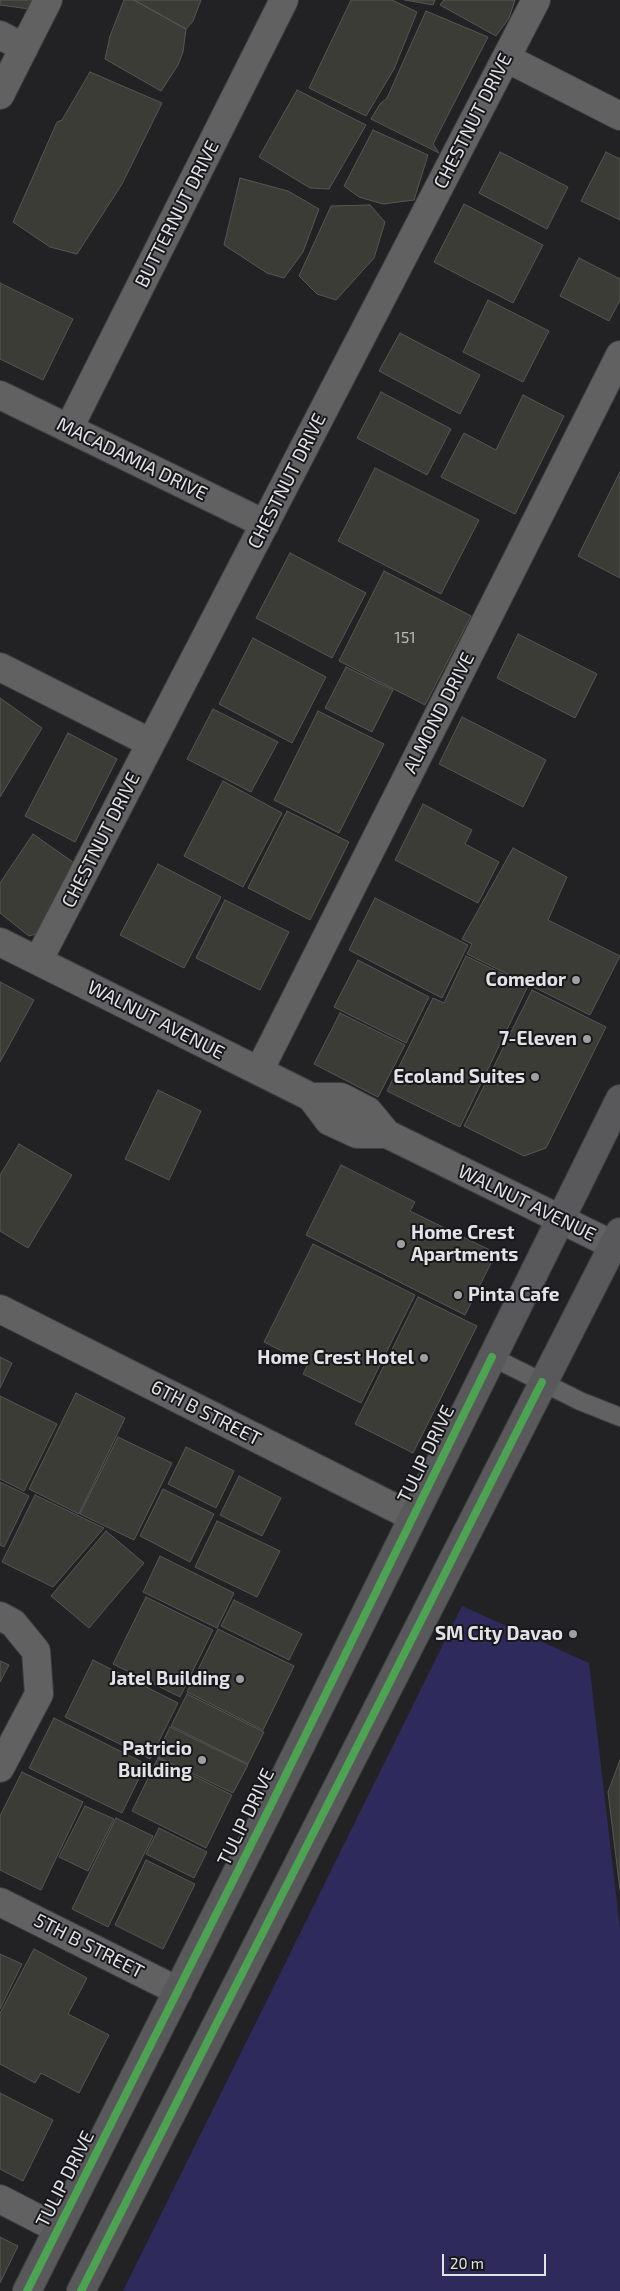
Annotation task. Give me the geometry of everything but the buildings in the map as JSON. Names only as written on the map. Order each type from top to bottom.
[{"type":"main road","name":"TULIP DRIVE","points":[[27,2291],[178,1991],[620,1099]]},
{"type":"main road","points":[[81,2291],[542,1382],[617,1238]]},
{"type":"street","points":[[0,95],[48,0]]},
{"type":"street","name":"BUTTERNUT DRIVE","points":[[70,428],[284,0]]},
{"type":"street","name":"CHESTNUT DRIVE","points":[[38,961],[536,0]]},
{"type":"street","points":[[0,35],[24,48]]},
{"type":"street","points":[[506,58],[620,116]]},
{"type":"street","name":"ALMOND DRIVE","points":[[258,1071],[620,355]]},
{"type":"street","name":"MACADAMIA DRIVE","points":[[0,394],[265,524]]},
{"type":"street","points":[[0,667],[151,743]]},
{"type":"street","name":"WALNUT AVENUE","points":[[0,942],[311,1098],[341,1097],[368,1111],[387,1134],[560,1220],[617,1238]]},
{"type":"street","name":"6TH B STREET","points":[[0,1310],[413,1517]]},
{"type":"street","points":[[0,1616],[13,1623],[36,1651],[40,1694],[0,1768]]},
{"type":"street","name":"5TH B STREET","points":[[0,1902],[178,1991]]},
{"type":"street","points":[[0,2199],[58,2229]]},
{"type":"lane","points":[[492,1357],[580,1401],[620,1417]]},
{"type":"shaded area","points":[[462,1606],[589,1663],[620,1929],[620,2291],[123,2291]]},
{"type":"cycle path","points":[[27,2291],[268,1811],[492,1357]]},
{"type":"cycle path","points":[[81,2291],[542,1382]]},
{"type":"place","name":"Comedor","points":[[576,980]]},
{"type":"place","name":"7-Eleven","points":[[587,1039]]},
{"type":"place","name":"Ecoland Suites","points":[[535,1077]]},
{"type":"place","name":"Home Crest Apartments","points":[[401,1244]]},
{"type":"place","name":"Pinta Cafe","points":[[458,1295]]},
{"type":"place","name":"Home Crest Hotel","points":[[424,1358]]},
{"type":"place","name":"SM City Davao","points":[[573,1634]]},
{"type":"place","name":"Jatel Building","points":[[240,1679]]},
{"type":"place","name":"Patricio Building","points":[[202,1760]]}]
